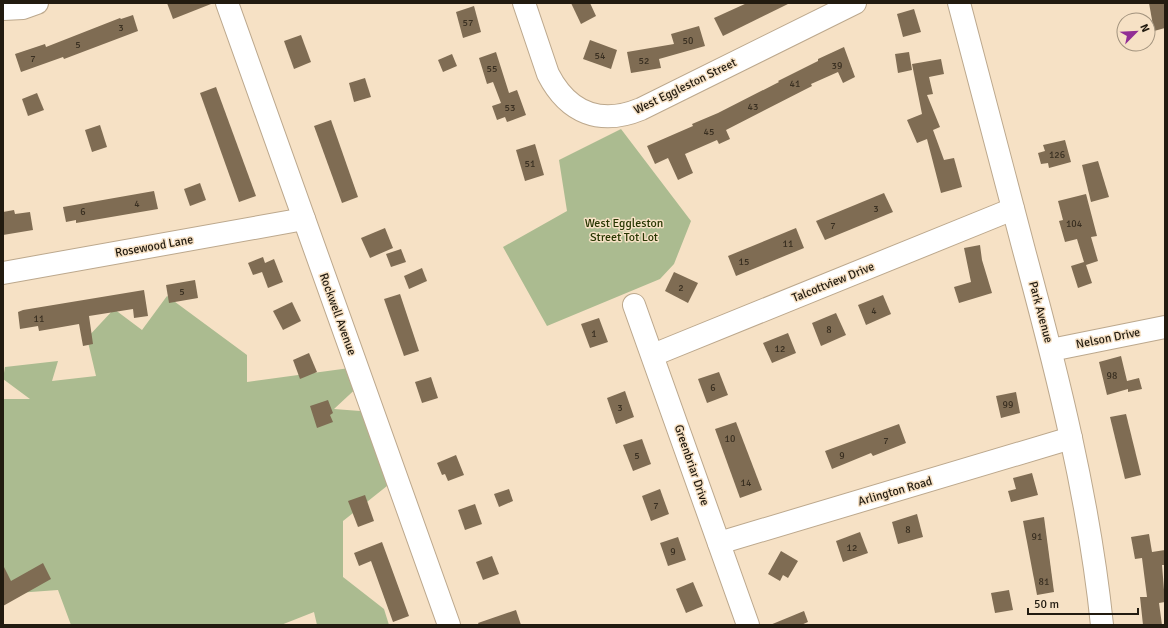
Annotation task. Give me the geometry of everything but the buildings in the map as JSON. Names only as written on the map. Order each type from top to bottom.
[{"type":"street","points":[[3,8],[23,8],[37,3]]},
{"type":"street","name":"Rockwell Avenue","points":[[227,3],[449,625]]},
{"type":"street","name":"West Eggleston Street","points":[[524,3],[553,85],[561,95],[579,109],[606,117],[625,115],[641,109],[854,3]]},
{"type":"street","name":"Park Avenue","points":[[959,3],[1051,350],[1072,438],[1098,580],[1102,625]]},
{"type":"street","name":"Talcottview Drive","points":[[653,355],[1013,209]]},
{"type":"street","name":"Rosewood Lane","points":[[3,273],[304,219]]},
{"type":"street","name":"Greenbriar Drive","points":[[634,305],[748,625]]},
{"type":"street","name":"Nelson Drive","points":[[1051,350],[1165,327]]},
{"type":"street","name":"Arlington Road","points":[[719,543],[1072,438]]},
{"type":"green space","name":"West Eggleston Street Tot Lot","points":[[621,129],[691,221],[674,264],[660,279],[547,326],[503,247],[567,211],[559,160]]},
{"type":"green space","points":[[167,296],[247,355],[247,382],[357,367],[363,382],[334,409],[373,412],[397,478],[343,521],[343,577],[384,609],[389,625],[317,625],[314,612],[281,625],[71,625],[58,590],[3,594],[3,399],[30,399],[3,379],[5,367],[58,361],[52,381],[96,376],[87,338],[114,309],[142,330]]}]
